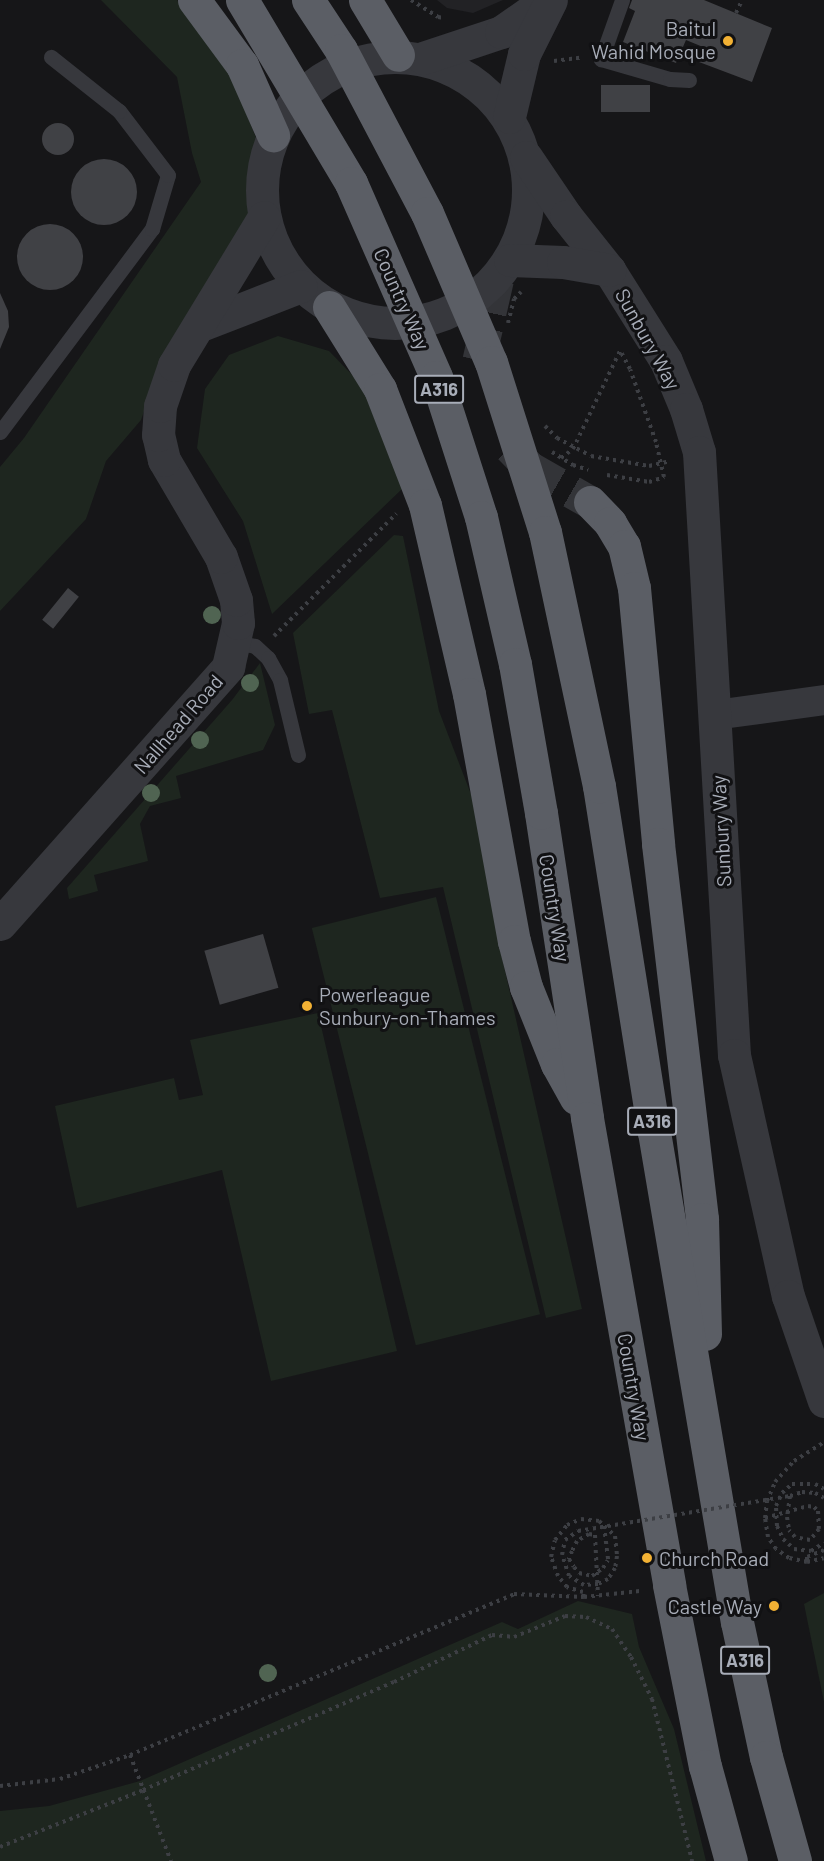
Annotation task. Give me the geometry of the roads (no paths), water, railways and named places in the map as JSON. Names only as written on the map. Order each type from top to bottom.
[{"type":"highway","points":[[194,0],[242,65],[273,135]]},
{"type":"highway","name":"Country Way","points":[[242,0],[351,183],[435,376],[481,517],[515,664],[541,813],[587,1118],[669,1585],[705,1766],[731,1861]]},
{"type":"highway","name":"A316","points":[[308,0],[341,50],[427,213],[491,362],[545,532],[599,786],[737,1622],[766,1757],[795,1861]]},
{"type":"highway","points":[[365,0],[411,56]]},
{"type":"highway","points":[[329,308],[380,390],[425,505],[469,694],[514,941],[526,987],[557,1064],[587,1118]]},
{"type":"highway","points":[[596,483],[610,523],[624,546],[634,588],[658,844],[702,1219],[709,1456]]},
{"type":"street","points":[[526,157],[520,236],[510,260],[498,277],[458,310],[410,324],[350,317],[329,308],[301,286],[280,258],[264,217],[261,194],[273,135],[289,108],[322,77],[354,62],[411,56],[501,32],[549,0]]},
{"type":"street","points":[[509,117],[524,54],[549,0]]},
{"type":"street","name":"Sunbury Way","points":[[411,56],[476,82],[495,99],[509,117],[526,157],[566,216],[609,270],[666,362],[686,409],[699,452],[734,1055],[788,1296],[824,1401]]},
{"type":"street","name":"Nallhead Road","points":[[0,924],[209,691],[245,644],[238,623],[236,600],[221,557],[164,460],[158,435],[160,406],[174,365],[201,325],[264,217]]},
{"type":"street","name":"Sunbury Way","points":[[510,260],[563,262],[609,270]]},
{"type":"street","points":[[201,325],[301,286]]},
{"type":"street","points":[[715,715],[824,700]]},
{"type":"lane","points":[[622,0],[601,59],[670,79],[689,80]]},
{"type":"lane","points":[[0,432],[152,229],[168,175],[119,111],[51,57]]},
{"type":"lane","points":[[245,644],[268,658],[280,680],[298,755]]},
{"type":"tunnel","points":[[479,360],[498,277]]},
{"type":"tunnel","points":[[510,447],[529,467],[590,502]]},
{"type":"place","name":"Baitul Wahid Mosque","points":[[728,41]]},
{"type":"place","name":"Powerleague Sunbury-on-Thames","points":[[307,1006]]},
{"type":"place","name":"Church Road","points":[[647,1558]]},
{"type":"place","name":"Castle Way","points":[[774,1606]]}]
